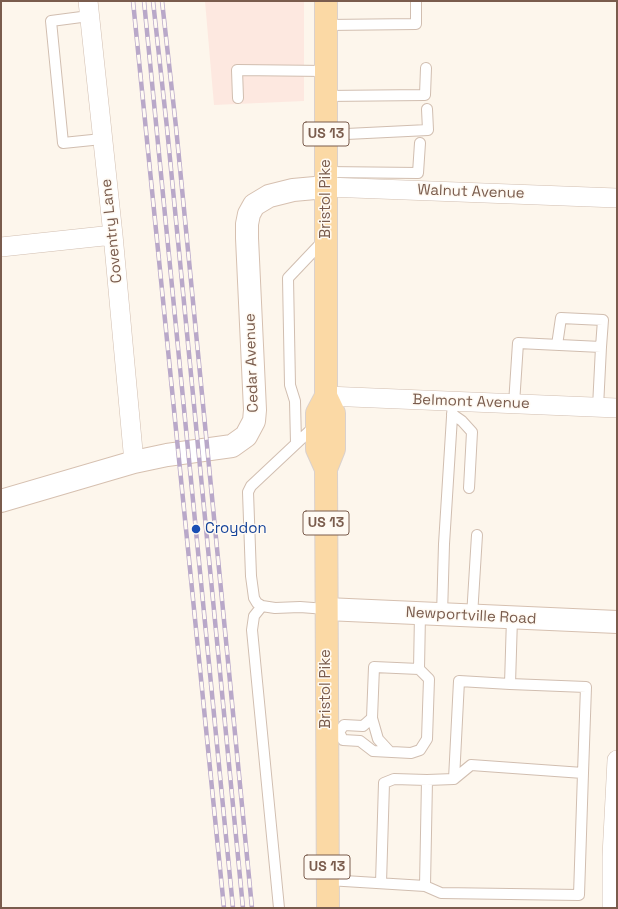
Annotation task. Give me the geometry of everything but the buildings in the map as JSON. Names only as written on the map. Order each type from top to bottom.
[{"type":"main road","name":"Bristol Pike","points":[[326,1],[326,396],[334,413],[334,448],[326,470],[326,609],[333,732],[328,908]]},
{"type":"main road","name":"Cedar Avenue","points":[[1,501],[134,462],[167,455],[232,446],[246,436],[254,421],[255,410],[246,238],[249,214],[254,205],[269,196],[326,180]]},
{"type":"main road","name":"Bristol Pike","points":[[326,396],[317,413],[317,449],[326,470]]},
{"type":"main road","name":"Newportville Road","points":[[326,609],[431,615],[617,622]]},
{"type":"street","name":"Coventry Lane","points":[[89,9],[134,462]]},
{"type":"street","name":"Walnut Avenue","points":[[326,180],[617,198]]},
{"type":"street","points":[[1,247],[112,235]]},
{"type":"street","name":"Belmont Avenue","points":[[326,396],[452,408],[514,404],[617,408]]},
{"type":"street","points":[[612,908],[612,856],[617,760]]},
{"type":"lane","points":[[327,25],[416,24],[416,1]]},
{"type":"lane","points":[[89,9],[51,22],[63,143],[102,139]]},
{"type":"lane","points":[[326,96],[425,95],[426,68]]},
{"type":"lane","points":[[238,98],[237,70],[326,71]]},
{"type":"lane","points":[[326,135],[428,130],[427,109]]},
{"type":"lane","points":[[326,180],[418,173],[420,143]]},
{"type":"lane","points":[[296,443],[296,402],[290,385],[288,278],[326,238]]},
{"type":"lane","points":[[557,345],[561,318],[603,320],[598,407]]},
{"type":"lane","points":[[514,404],[518,343],[601,347]]},
{"type":"lane","points":[[452,408],[472,432],[469,488]]},
{"type":"lane","points":[[419,669],[444,544],[452,408]]},
{"type":"lane","points":[[317,423],[251,486],[248,492],[252,590],[254,598],[262,606],[326,609]]},
{"type":"lane","points":[[472,616],[477,535]]},
{"type":"lane","points":[[262,606],[254,616],[252,630],[279,908]]},
{"type":"lane","points":[[510,684],[512,618]]},
{"type":"lane","points":[[372,718],[363,726],[344,725],[333,732],[343,740],[360,741],[373,751],[390,752],[411,753],[420,750],[427,739],[429,679],[419,669],[374,668],[372,718],[378,739],[390,752]]},
{"type":"lane","points":[[328,880],[425,886],[441,893],[579,895],[586,687],[459,681],[454,779]]},
{"type":"lane","points":[[381,883],[384,783],[394,779],[454,779],[470,765],[583,773]]},
{"type":"lane","points":[[425,886],[427,780]]},
{"type":"shaded area","points":[[205,1],[304,1],[304,101],[214,105]]},
{"type":"railway","points":[[133,1],[224,908]]},
{"type":"railway","points":[[144,1],[233,908]]},
{"type":"railway","points":[[153,1],[167,128],[243,908]]},
{"type":"railway","points":[[162,1],[176,127],[252,908]]},
{"type":"place","name":"Croydon","points":[[196,529]]}]
